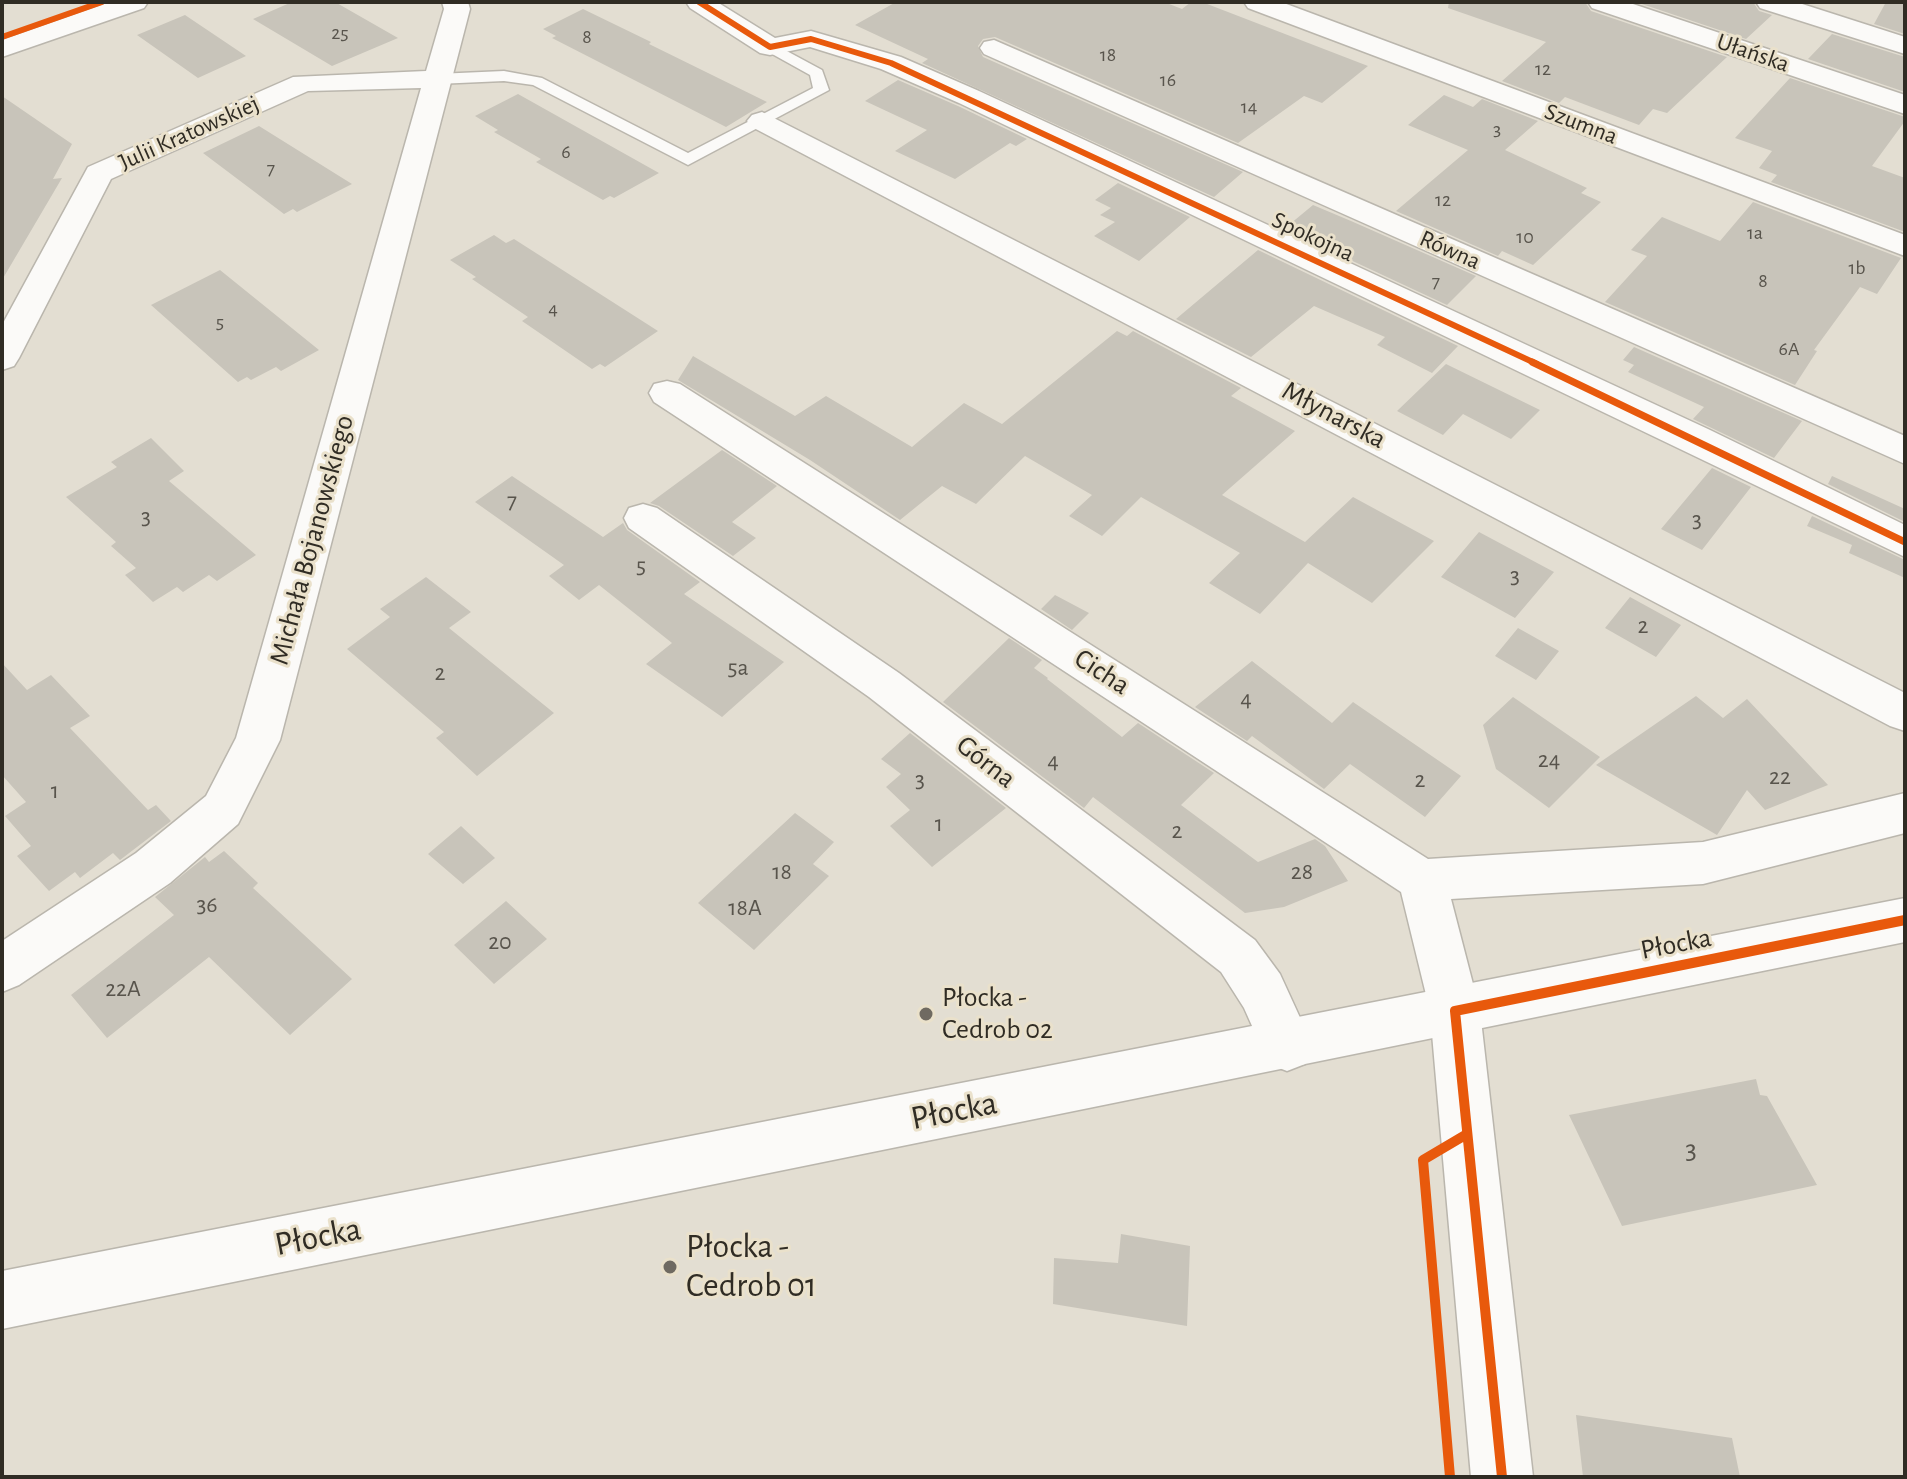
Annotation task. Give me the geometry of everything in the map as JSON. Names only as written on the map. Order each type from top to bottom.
[{"type":"street","points":[[2,49],[135,2]]},
{"type":"street","name":"Michała Bojanowskiego","points":[[2,969],[153,868],[222,810],[258,740],[457,9],[455,2]]},
{"type":"street","points":[[699,2],[770,47]]},
{"type":"street","name":"Szumna","points":[[1257,2],[1905,246]]},
{"type":"street","name":"Ułańska","points":[[1601,2],[1905,105]]},
{"type":"street","points":[[1769,2],[1905,46]]},
{"type":"street","name":"Spokojna","points":[[770,47],[811,39],[891,63],[969,97],[1695,438],[1905,542]]},
{"type":"street","name":"Równa","points":[[994,48],[1905,451]]},
{"type":"street","name":"Julii Kratowskiej","points":[[2,358],[99,173],[303,83],[437,79]]},
{"type":"street","name":"Młynarska","points":[[762,121],[1905,713]]},
{"type":"street","name":"Cicha","points":[[667,393],[1422,880]]},
{"type":"street","name":"Górna","points":[[643,518],[884,685],[1238,956],[1262,991],[1287,1046]]},
{"type":"street","points":[[1502,1477],[1455,1011],[1422,880],[1703,863],[1905,813]]},
{"type":"street","name":"Płocka","points":[[2,1300],[1287,1046],[1905,920]]},
{"type":"lane","points":[[437,79],[504,76],[537,81],[688,160],[821,90],[817,73],[770,47]]},
{"type":"building","points":[[292,2],[335,2],[398,38],[332,66],[253,19]]},
{"type":"building","points":[[896,2],[1164,2],[1182,9],[1191,2],[1202,2],[1368,66],[1322,103],[1304,96],[1238,143],[995,37],[983,39],[978,46],[983,57],[1243,172],[1214,197],[922,63],[928,59],[855,25]]},
{"type":"building","points":[[1449,2],[1585,2],[1591,11],[1727,57],[1667,113],[1653,109],[1639,125],[1565,97],[1559,103],[1502,81],[1546,42],[1448,8]]},
{"type":"building","points":[[1636,2],[1753,2],[1759,11],[1772,15],[1746,39]]},
{"type":"building","points":[[1886,2],[1905,2],[1905,34],[1874,24]]},
{"type":"building","points":[[583,9],[767,102],[726,127],[552,38],[556,36],[543,29]]},
{"type":"building","points":[[185,15],[246,56],[198,78],[137,35]]},
{"type":"building","points":[[1832,34],[1905,57],[1905,92],[1808,59]]},
{"type":"building","points":[[1790,78],[1905,117],[1872,166],[1905,178],[1905,232],[1771,182],[1777,175],[1759,168],[1772,151],[1735,138]]},
{"type":"building","points":[[898,80],[1027,139],[1016,146],[1010,143],[955,179],[895,151],[927,130],[865,101]]},
{"type":"building","points":[[518,94],[659,173],[614,198],[610,196],[603,200],[536,162],[541,159],[494,132],[498,130],[475,116]]},
{"type":"building","points":[[1444,95],[1473,107],[1482,99],[1538,121],[1505,150],[1587,188],[1581,193],[1601,202],[1533,265],[1502,251],[1498,256],[1396,211],[1468,150],[1408,125]]},
{"type":"building","points":[[2,96],[72,144],[53,179],[62,178],[2,280]]},
{"type":"building","points":[[259,126],[352,184],[297,212],[293,209],[284,214],[203,153]]},
{"type":"building","points":[[1118,183],[1190,217],[1139,261],[1094,236],[1115,222],[1100,215],[1111,208],[1095,200]]},
{"type":"building","points":[[1753,202],[1901,258],[1877,294],[1860,287],[1814,350],[1817,351],[1795,385],[1605,302],[1647,256],[1631,250],[1662,217],[1720,241]]},
{"type":"building","points":[[1313,205],[1476,276],[1447,305],[1284,229]]},
{"type":"building","points":[[494,235],[506,243],[514,239],[658,331],[605,367],[600,364],[592,369],[522,321],[528,317],[450,260]]},
{"type":"building","points":[[1258,250],[1458,346],[1432,373],[1377,345],[1385,337],[1314,306],[1251,357],[1176,319]]},
{"type":"building","points":[[220,270],[319,350],[281,371],[276,367],[251,380],[247,377],[238,382],[151,305]]},
{"type":"building","points":[[1117,331],[1127,336],[1133,331],[1241,388],[1231,396],[1295,431],[1222,495],[1305,542],[1353,497],[1434,541],[1372,603],[1308,563],[1260,614],[1209,583],[1240,553],[1141,497],[1102,536],[1069,516],[1092,495],[1025,456],[976,504],[942,486],[900,520],[810,460],[678,380],[693,356],[795,416],[826,396],[912,447],[964,403],[1002,424]]},
{"type":"building","points":[[1634,347],[1802,421],[1774,458],[1693,419],[1704,407],[1628,372],[1634,365],[1623,360]]},
{"type":"building","points":[[1446,364],[1540,410],[1511,439],[1463,414],[1443,435],[1397,411]]},
{"type":"building","points":[[151,438],[184,471],[169,481],[256,555],[217,581],[209,575],[183,592],[177,587],[153,602],[125,575],[136,568],[111,546],[116,542],[66,497],[117,467],[111,462]]},
{"type":"building","points":[[722,450],[777,486],[732,522],[756,538],[733,556],[650,503]]},
{"type":"building","points":[[1712,468],[1751,487],[1702,550],[1661,529]]},
{"type":"building","points":[[512,476],[603,537],[623,523],[627,530],[700,582],[684,594],[784,662],[722,717],[646,664],[672,643],[599,585],[579,600],[549,576],[564,565],[475,502]]},
{"type":"building","points":[[1832,476],[1905,509],[1905,522],[1828,484]]},
{"type":"building","points":[[1812,516],[1905,560],[1905,578],[1849,553],[1852,545],[1807,526]]},
{"type":"building","points":[[1479,532],[1554,572],[1515,618],[1441,577]]},
{"type":"building","points":[[426,577],[471,612],[449,628],[554,713],[477,776],[436,738],[444,732],[347,649],[390,617],[380,609]]},
{"type":"building","points":[[1055,595],[1089,613],[1072,630],[1041,609]]},
{"type":"building","points":[[1630,597],[1681,625],[1656,657],[1605,628]]},
{"type":"building","points":[[1518,628],[1559,651],[1536,680],[1495,656]]},
{"type":"building","points":[[1009,638],[1042,660],[1034,668],[1122,737],[1138,723],[1214,773],[1181,805],[1258,862],[1315,839],[1325,846],[1348,881],[1284,907],[1245,913],[1093,797],[1084,808],[943,702]]},
{"type":"building","points":[[1252,661],[1332,723],[1353,702],[1461,776],[1425,817],[1350,764],[1324,789],[1252,736],[1247,741],[1195,707]]},
{"type":"building","points":[[2,663],[27,690],[51,675],[90,716],[70,728],[148,810],[156,805],[171,821],[120,860],[113,853],[80,878],[75,872],[49,891],[17,856],[31,846],[5,816],[26,802],[2,775]]},
{"type":"building","points":[[1696,696],[1723,718],[1747,699],[1828,785],[1765,810],[1747,790],[1717,835],[1596,765]]},
{"type":"building","points":[[1513,697],[1600,757],[1549,808],[1496,769],[1483,725]]},
{"type":"building","points":[[910,733],[1006,808],[932,867],[890,826],[910,810],[886,787],[901,774],[881,759]]},
{"type":"building","points":[[795,813],[834,842],[813,864],[829,876],[754,950],[698,903]]},
{"type":"building","points":[[461,826],[495,858],[463,884],[428,854]]},
{"type":"building","points":[[224,851],[258,883],[253,888],[352,979],[290,1035],[209,957],[107,1038],[71,995],[174,915],[155,897],[205,857],[209,862]]},
{"type":"building","points":[[506,901],[547,939],[494,984],[454,945]]},
{"type":"building","points":[[1756,1079],[1760,1095],[1767,1096],[1817,1185],[1622,1226],[1569,1115]]},
{"type":"building","points":[[1121,1234],[1190,1246],[1187,1326],[1053,1304],[1054,1258],[1118,1263]]},
{"type":"building","points":[[1576,1415],[1732,1438],[1740,1477],[1583,1477]]},
{"type":"cycle path","points":[[2,37],[102,2]]},
{"type":"cycle path","points":[[699,2],[770,47],[811,39],[891,63],[969,97],[1695,438],[1905,542]]},
{"type":"cycle path","points":[[1502,1477],[1455,1011],[1905,920]]},
{"type":"cycle path","points":[[1450,1477],[1423,1160],[1467,1134]]},
{"type":"place","name":"Płocka - Cedrob 02","points":[[926,1014]]},
{"type":"place","name":"Płocka - Cedrob 01","points":[[670,1267]]}]
